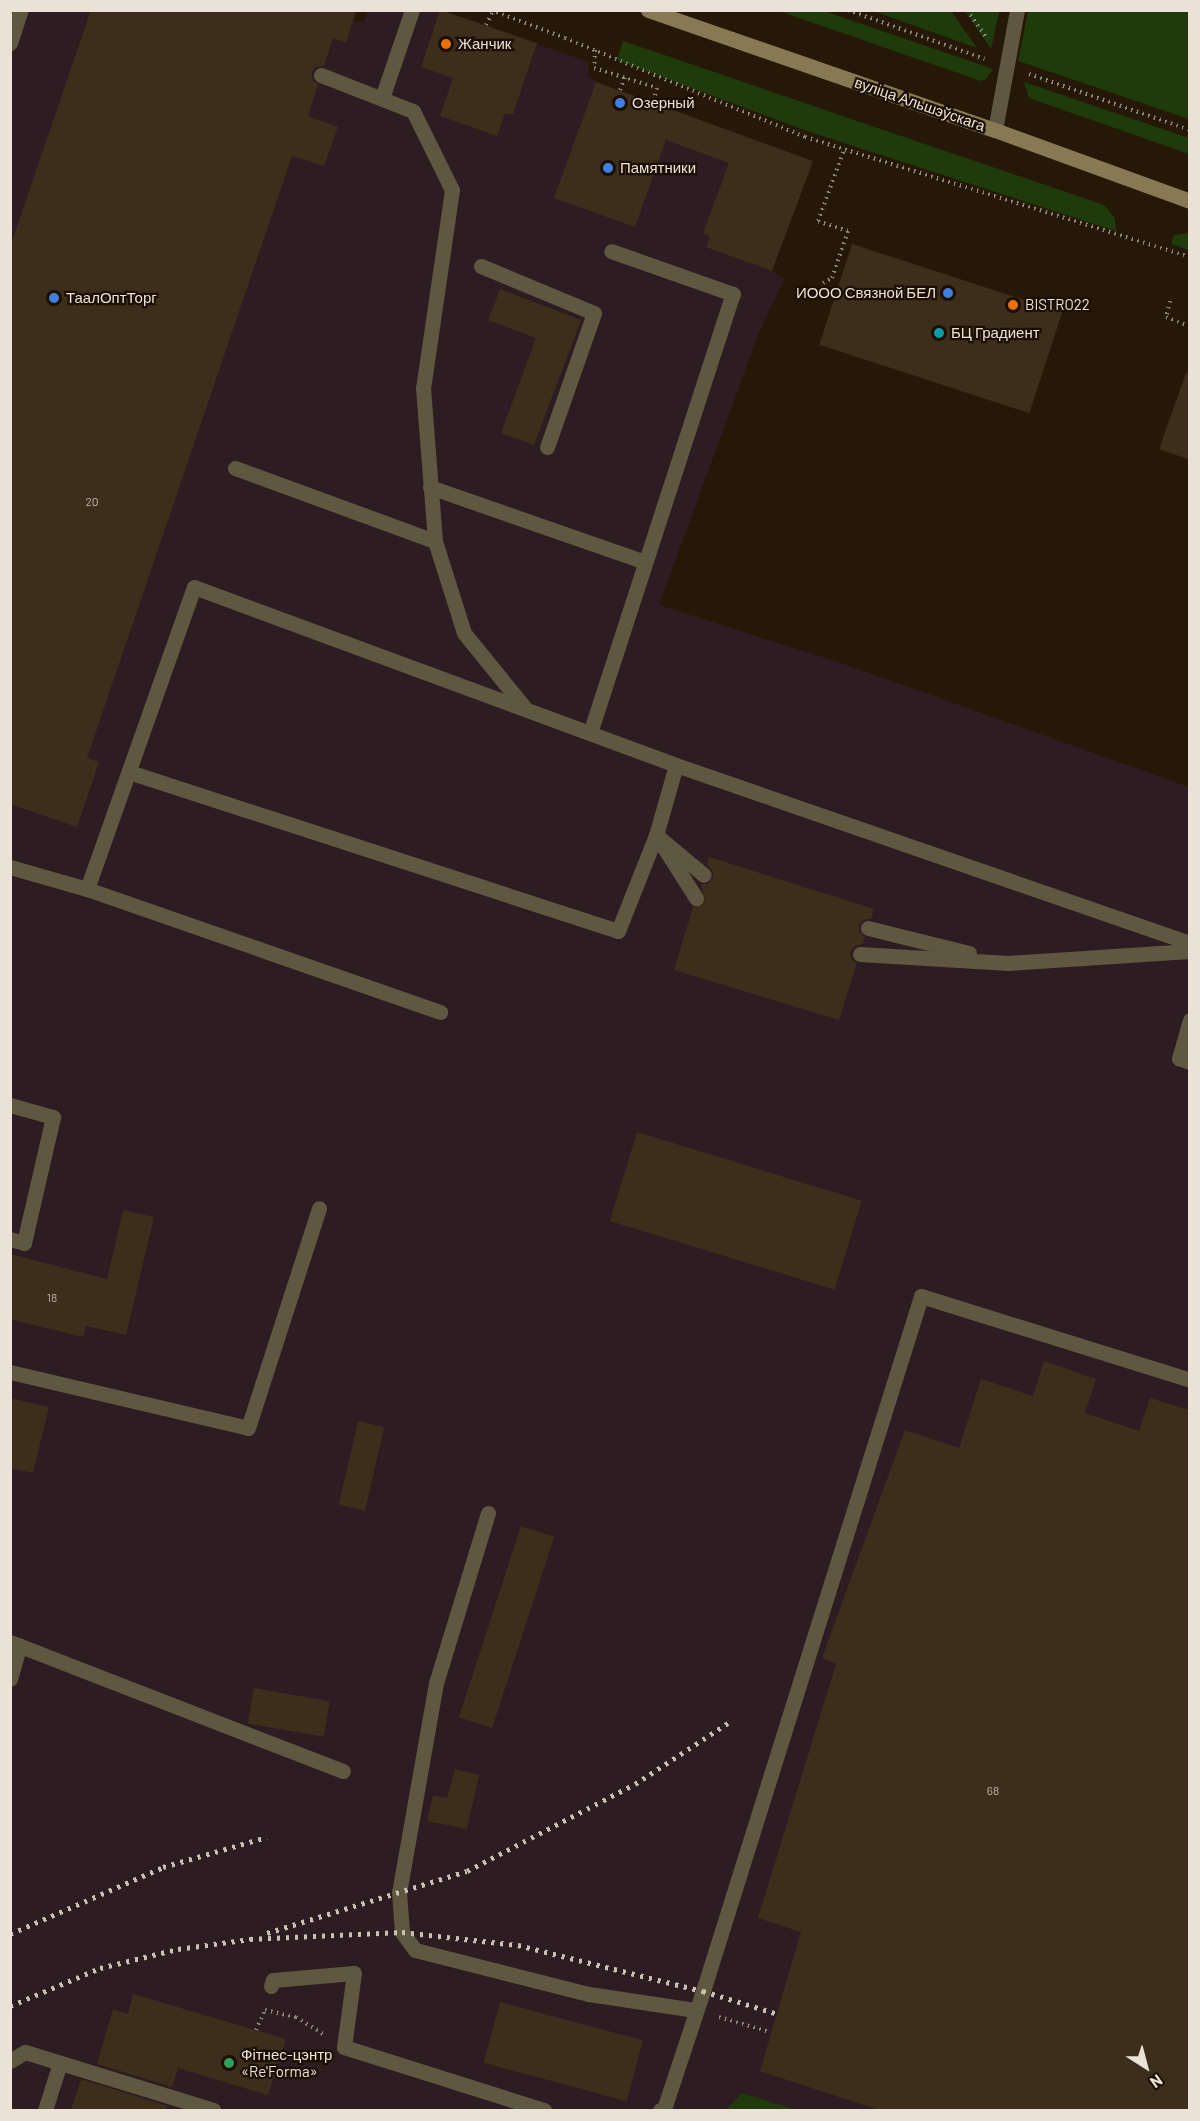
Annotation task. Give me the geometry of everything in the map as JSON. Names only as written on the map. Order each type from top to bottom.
[{"type":"main road","name":"вуліца Альшэўскага","points":[[648,10],[995,130],[1190,201]]},
{"type":"lane","points":[[10,43],[21,10]]},
{"type":"lane","points":[[382,98],[412,10]]},
{"type":"lane","points":[[995,130],[1017,10]]},
{"type":"lane","points":[[321,75],[413,111],[452,190],[423,388],[435,541],[464,633],[525,708]]},
{"type":"lane","points":[[590,733],[733,294],[611,251]]},
{"type":"lane","points":[[480,266],[594,313],[547,447]]},
{"type":"lane","points":[[236,468],[435,541]]},
{"type":"lane","points":[[430,487],[645,562]]},
{"type":"lane","points":[[87,889],[194,587],[676,765],[1190,943]]},
{"type":"lane","points":[[129,772],[618,931],[656,835],[676,765]]},
{"type":"lane","points":[[656,835],[704,875]]},
{"type":"lane","points":[[656,835],[696,898]]},
{"type":"lane","points":[[10,867],[87,889],[440,1012]]},
{"type":"lane","points":[[868,928],[1008,963]]},
{"type":"lane","points":[[860,954],[1008,963],[1190,951]]},
{"type":"lane","points":[[1190,1020],[1179,1058],[1190,1062]]},
{"type":"lane","points":[[10,1105],[53,1118],[24,1243],[10,1239]]},
{"type":"lane","points":[[10,1372],[248,1428],[319,1208]]},
{"type":"lane","points":[[660,2110],[664,2109],[921,1296],[1190,1380]]},
{"type":"lane","points":[[488,1513],[436,1683],[399,1892],[402,1932],[415,1950],[589,1994],[695,2010]]},
{"type":"lane","points":[[10,1680],[16,1644],[343,1771]]},
{"type":"lane","points":[[271,1986],[273,1980],[354,1973],[344,2047],[544,2110]]},
{"type":"lane","points":[[10,2061],[25,2052],[213,2110]]},
{"type":"lane","points":[[45,2110],[60,2063]]},
{"type":"path","points":[[357,10],[362,10]]},
{"type":"path","points":[[486,25],[492,11],[595,50],[805,137],[1190,257]]},
{"type":"path","points":[[595,50],[594,68],[657,88],[653,102]]},
{"type":"path","points":[[620,90],[625,77]]},
{"type":"path","points":[[823,283],[832,278],[848,231],[818,221],[844,150]]},
{"type":"path","points":[[1170,301],[1166,317],[1190,326]]},
{"type":"path","points":[[256,2030],[265,2010],[296,2017],[344,2047]]},
{"type":"path","points":[[695,2010],[770,2032]]},
{"type":"shaded area","points":[[357,10],[354,20],[363,23],[368,11],[442,11],[589,62],[588,76],[596,82],[813,161],[772,271],[784,279],[757,338],[659,605],[838,662],[1189,787],[1189,2110],[11,2110],[11,11]]},
{"type":"green space","points":[[779,11],[824,11],[993,69],[986,79],[981,81]]},
{"type":"green space","points":[[873,11],[951,11],[977,48]]},
{"type":"green space","points":[[965,11],[999,11],[991,49]]},
{"type":"green space","points":[[1028,11],[1189,11],[1189,119],[1018,61]]},
{"type":"green space","points":[[623,41],[1104,205],[1115,218],[1116,231],[804,130],[617,60]]},
{"type":"green space","points":[[1024,82],[1189,138],[1189,154],[1029,98]]},
{"type":"green space","points":[[1190,233],[1189,250],[1171,244],[1174,235]]},
{"type":"green space","points":[[742,2093],[796,2110],[726,2110]]},
{"type":"building","points":[[91,10],[356,10],[346,43],[333,38],[324,66],[315,67],[312,72],[313,81],[318,84],[308,116],[338,127],[324,166],[292,156],[87,758],[99,762],[77,827],[10,804],[10,247]]},
{"type":"building","points":[[440,10],[537,43],[513,114],[505,114],[497,136],[440,116],[453,78],[421,67]]},
{"type":"building","points":[[596,82],[813,161],[772,271],[706,247],[710,236],[703,233],[729,163],[666,140],[635,227],[554,198]]},
{"type":"building","name":"БЦ Градиент","points":[[852,244],[1062,312],[1029,413],[819,345]]},
{"type":"building","points":[[500,289],[581,320],[534,445],[501,433],[536,338],[488,320]]},
{"type":"building","points":[[1186,373],[1190,374],[1190,460],[1159,449]]},
{"type":"building","points":[[709,857],[874,909],[871,919],[865,919],[859,925],[859,931],[865,937],[863,944],[855,946],[850,953],[852,959],[857,963],[839,1020],[674,970],[693,907],[701,906],[705,902],[701,884],[708,884],[713,877],[713,871],[707,865]]},
{"type":"building","points":[[637,1132],[862,1201],[835,1290],[610,1221]]},
{"type":"building","points":[[123,1210],[154,1217],[126,1335],[86,1326],[83,1337],[10,1319],[10,1254],[107,1279]]},
{"type":"building","points":[[1044,1361],[1096,1379],[1085,1413],[1139,1431],[1150,1398],[1190,1410],[1190,2110],[879,2110],[760,2071],[801,1932],[758,1918],[836,1664],[822,1658],[905,1430],[959,1448],[981,1379],[1033,1396]]},
{"type":"building","points":[[10,1398],[49,1407],[33,1473],[10,1468]]},
{"type":"building","points":[[358,1421],[384,1427],[365,1511],[339,1505]]},
{"type":"building","points":[[521,1526],[554,1537],[492,1728],[459,1717]]},
{"type":"building","points":[[254,1688],[330,1701],[324,1737],[248,1723]]},
{"type":"building","points":[[455,1769],[479,1775],[467,1829],[427,1821],[433,1796],[447,1798]]},
{"type":"building","points":[[133,1994],[286,2039],[268,2095],[178,2068],[172,2087],[97,2064],[113,2009],[128,2014]]},
{"type":"building","points":[[500,2002],[643,2040],[627,2101],[484,2063]]},
{"type":"building","points":[[81,2079],[167,2106],[165,2110],[71,2110]]},
{"type":"railway","points":[[267,1933],[467,1871],[635,1784],[728,1723]]},
{"type":"railway","points":[[10,1934],[163,1867],[267,1837]]},
{"type":"railway","points":[[10,2006],[100,1968],[178,1949],[250,1939],[402,1932],[518,1945],[703,1991],[778,2014]]},
{"type":"place","name":"Жанчик","points":[[446,44]]},
{"type":"place","name":"Озерный","points":[[620,103]]},
{"type":"place","name":"Памятники","points":[[608,168]]},
{"type":"place","name":"ИООО Связной БЕЛ","points":[[948,293]]},
{"type":"place","name":"ТаалОптТорг","points":[[54,298]]},
{"type":"place","name":"BISTRO22","points":[[1013,305]]},
{"type":"place","name":"БЦ Градиент","points":[[939,333]]},
{"type":"place","name":"Фітнес-цэнтр «Re'Forma»","points":[[229,2063]]}]
